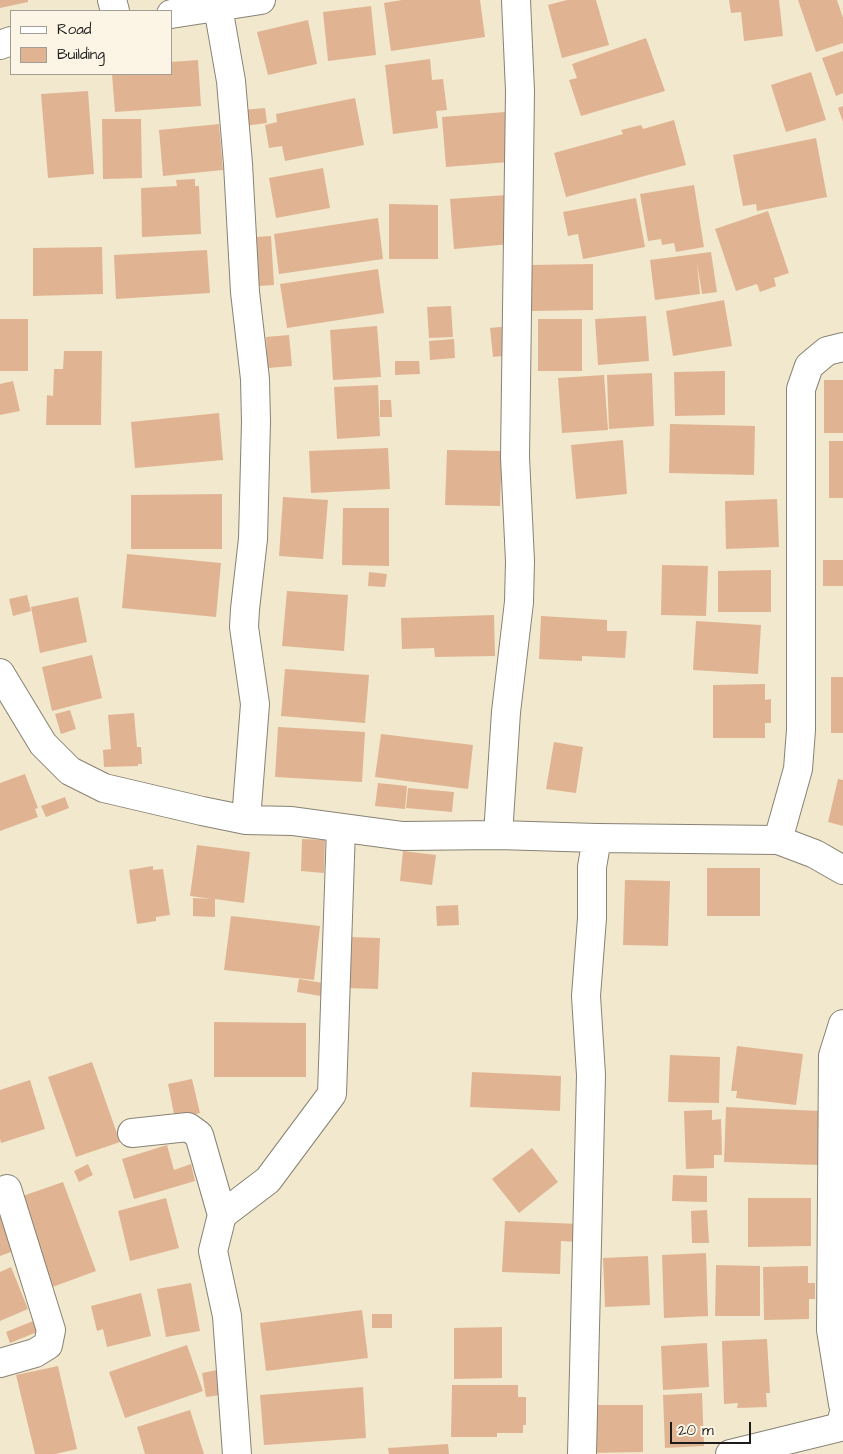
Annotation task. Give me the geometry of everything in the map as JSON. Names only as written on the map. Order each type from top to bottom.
[{"type":"street","points":[[172,14],[261,0]]},
{"type":"street","points":[[498,835],[506,712],[520,586],[514,457],[520,91],[516,0]]},
{"type":"street","points":[[218,7],[231,81],[245,292],[255,379],[256,422],[253,539],[244,627],[255,704],[246,820]]},
{"type":"street","points":[[778,840],[798,768],[801,730],[801,389],[809,366],[827,351],[843,347]]},
{"type":"street","points":[[0,673],[44,744],[70,771],[104,788],[202,811],[246,820],[292,821],[403,836],[498,835],[778,840],[815,854],[843,870]]},
{"type":"street","points":[[222,1215],[268,1180],[332,1094],[341,828]]},
{"type":"street","points":[[582,1454],[591,1075],[586,996],[592,918],[592,867],[597,838]]},
{"type":"street","points":[[843,1024],[833,1056],[831,1330],[843,1404]]},
{"type":"street","points":[[132,1133],[188,1127],[199,1135],[222,1215],[213,1251],[227,1316],[237,1454]]},
{"type":"street","points":[[0,1363],[35,1353],[48,1345],[51,1330],[7,1189]]},
{"type":"street","points":[[730,1454],[840,1427],[843,1416]]},
{"type":"building","points":[[0,0],[28,0],[28,2],[0,8]]},
{"type":"building","points":[[402,0],[480,0],[485,37],[391,51],[384,3]]},
{"type":"building","points":[[567,0],[596,0],[609,45],[562,58],[548,5]]},
{"type":"building","points":[[729,0],[779,0],[783,36],[744,41],[741,12],[731,13]]},
{"type":"building","points":[[798,0],[837,0],[843,18],[843,43],[816,52]]},
{"type":"building","points":[[371,6],[376,55],[328,61],[323,12]]},
{"type":"building","points":[[308,20],[317,64],[268,75],[257,32]]},
{"type":"building","points":[[646,38],[665,91],[581,116],[569,80],[577,78],[572,64]]},
{"type":"building","points":[[843,51],[843,93],[836,96],[822,58]]},
{"type":"building","points":[[430,59],[432,80],[443,79],[447,110],[436,111],[438,128],[393,134],[385,65]]},
{"type":"building","points":[[198,60],[201,106],[115,112],[112,75],[172,75],[172,62]]},
{"type":"building","points":[[811,72],[826,120],[786,132],[771,85]]},
{"type":"building","points":[[88,91],[94,174],[48,178],[41,94]]},
{"type":"building","points":[[355,98],[364,145],[285,161],[282,146],[269,148],[265,125],[277,122],[276,114]]},
{"type":"building","points":[[843,106],[843,122],[838,108]]},
{"type":"building","points":[[265,108],[267,123],[244,126],[242,110]]},
{"type":"building","points":[[505,112],[509,162],[446,167],[442,117]]},
{"type":"building","points":[[102,119],[141,119],[142,178],[103,179]]},
{"type":"building","points":[[674,120],[686,165],[566,197],[554,153],[623,134],[621,130],[641,125],[643,129]]},
{"type":"building","points":[[219,124],[223,170],[163,176],[159,130]]},
{"type":"building","points":[[816,138],[827,197],[757,211],[756,204],[743,206],[733,155]]},
{"type":"building","points":[[323,168],[330,208],[276,218],[269,178]]},
{"type":"building","points":[[195,179],[195,186],[199,186],[201,234],[142,237],[141,188],[177,186],[176,180]]},
{"type":"building","points":[[694,185],[704,247],[676,252],[674,243],[662,245],[661,239],[648,241],[640,194]]},
{"type":"building","points":[[507,195],[511,244],[454,249],[450,199]]},
{"type":"building","points":[[636,198],[645,247],[583,259],[578,234],[568,236],[563,212]]},
{"type":"building","points":[[389,204],[438,205],[438,259],[389,259]]},
{"type":"building","points":[[768,211],[789,273],[774,278],[776,286],[760,292],[757,284],[736,291],[715,229]]},
{"type":"building","points":[[378,218],[383,259],[279,274],[274,234]]},
{"type":"building","points":[[271,236],[274,285],[259,286],[256,237]]},
{"type":"building","points":[[102,247],[103,294],[33,296],[33,248]]},
{"type":"building","points":[[207,250],[210,293],[116,299],[114,255]]},
{"type":"building","points":[[711,252],[717,292],[702,294],[697,263],[700,294],[655,300],[650,260]]},
{"type":"building","points":[[593,264],[593,310],[531,311],[530,265]]},
{"type":"building","points":[[378,269],[384,313],[287,328],[280,284]]},
{"type":"building","points":[[724,300],[732,346],[673,356],[666,311]]},
{"type":"building","points":[[451,306],[453,337],[429,338],[427,307]]},
{"type":"building","points":[[646,316],[649,361],[598,365],[595,319]]},
{"type":"building","points":[[0,319],[28,319],[28,371],[0,371]]},
{"type":"building","points":[[538,319],[582,319],[582,371],[538,371]]},
{"type":"building","points":[[377,326],[381,377],[333,380],[330,330]]},
{"type":"building","points":[[510,326],[512,355],[493,357],[490,328]]},
{"type":"building","points":[[289,335],[292,366],[268,368],[266,337]]},
{"type":"building","points":[[454,339],[455,358],[430,360],[429,341]]},
{"type":"building","points":[[64,351],[102,351],[101,425],[46,425],[47,395],[53,396],[54,369],[63,369]]},
{"type":"building","points":[[395,361],[419,361],[420,374],[395,375]]},
{"type":"building","points":[[725,371],[725,415],[675,416],[674,372]]},
{"type":"building","points":[[652,373],[654,426],[609,429],[607,375]]},
{"type":"building","points":[[604,375],[608,430],[562,433],[558,378]]},
{"type":"building","points":[[824,380],[843,380],[843,433],[824,433]]},
{"type":"building","points":[[13,381],[20,411],[0,415],[0,384]]},
{"type":"building","points":[[378,385],[380,436],[337,439],[334,387]]},
{"type":"building","points":[[380,400],[391,400],[392,417],[380,417]]},
{"type":"building","points":[[219,413],[223,460],[135,468],[131,422]]},
{"type":"building","points":[[670,424],[755,426],[754,475],[669,473]]},
{"type":"building","points":[[623,440],[627,494],[576,499],[571,445]]},
{"type":"building","points":[[829,441],[843,441],[843,498],[829,498]]},
{"type":"building","points":[[388,448],[390,489],[311,493],[309,451]]},
{"type":"building","points":[[447,450],[502,451],[500,506],[445,505]]},
{"type":"building","points":[[222,494],[222,549],[131,549],[131,495]]},
{"type":"building","points":[[283,497],[328,500],[323,559],[279,556]]},
{"type":"building","points":[[777,499],[779,547],[726,549],[725,501]]},
{"type":"building","points":[[343,508],[389,508],[389,566],[342,565]]},
{"type":"building","points":[[127,554],[221,563],[216,617],[122,608]]},
{"type":"building","points":[[823,560],[843,560],[843,586],[823,586]]},
{"type":"building","points":[[662,565],[708,566],[706,616],[661,615]]},
{"type":"building","points":[[771,570],[771,612],[718,612],[718,571]]},
{"type":"building","points":[[369,572],[387,574],[385,587],[368,586]]},
{"type":"building","points":[[287,591],[348,595],[344,651],[282,646]]},
{"type":"building","points":[[27,595],[31,611],[13,616],[9,599]]},
{"type":"building","points":[[78,597],[87,642],[40,653],[31,607]]},
{"type":"building","points":[[494,615],[495,656],[435,657],[434,648],[402,649],[401,618]]},
{"type":"building","points":[[541,616],[607,620],[607,631],[627,631],[625,658],[582,656],[582,661],[539,659]]},
{"type":"building","points":[[696,621],[761,625],[758,674],[693,670]]},
{"type":"building","points":[[92,655],[102,698],[52,711],[42,667]]},
{"type":"building","points":[[285,669],[369,675],[365,723],[281,716]]},
{"type":"building","points":[[831,677],[843,677],[843,733],[831,733]]},
{"type":"building","points":[[765,684],[765,700],[771,699],[771,723],[765,723],[765,738],[713,738],[713,685]]},
{"type":"building","points":[[70,710],[76,729],[61,734],[55,714]]},
{"type":"building","points":[[134,713],[137,747],[141,747],[142,764],[138,764],[138,766],[104,767],[103,750],[111,749],[108,715]]},
{"type":"building","points":[[278,727],[365,732],[362,782],[275,777]]},
{"type":"building","points":[[381,734],[473,745],[468,789],[375,777]]},
{"type":"building","points":[[554,742],[583,747],[576,793],[546,789]]},
{"type":"building","points":[[25,774],[38,808],[35,809],[38,817],[0,831],[0,783]]},
{"type":"building","points":[[838,779],[843,780],[843,826],[828,822]]},
{"type":"building","points":[[378,783],[407,786],[405,809],[375,806]]},
{"type":"building","points":[[408,788],[454,792],[452,812],[406,808]]},
{"type":"building","points":[[65,797],[69,808],[46,817],[41,806]]},
{"type":"building","points":[[302,839],[325,840],[324,873],[301,871]]},
{"type":"building","points":[[197,845],[250,852],[244,903],[215,899],[215,917],[193,916],[193,898],[212,899],[190,896]]},
{"type":"building","points":[[403,851],[436,855],[432,885],[400,881]]},
{"type":"building","points":[[153,866],[153,870],[163,869],[170,915],[156,917],[156,921],[137,924],[129,870]]},
{"type":"building","points":[[707,868],[760,868],[760,916],[707,916]]},
{"type":"building","points":[[625,880],[670,881],[668,946],[623,945]]},
{"type":"building","points":[[458,905],[459,925],[437,926],[436,906]]},
{"type":"building","points":[[231,916],[320,926],[314,980],[224,970]]},
{"type":"building","points":[[348,937],[380,938],[378,989],[346,988]]},
{"type":"building","points":[[299,979],[323,983],[321,996],[297,992]]},
{"type":"building","points":[[214,1022],[306,1023],[306,1077],[214,1077]]},
{"type":"building","points":[[737,1046],[803,1054],[796,1105],[736,1098],[737,1091],[731,1091]]},
{"type":"building","points":[[670,1055],[720,1057],[719,1103],[668,1102]]},
{"type":"building","points":[[92,1062],[120,1142],[76,1157],[48,1077]]},
{"type":"building","points":[[472,1072],[561,1076],[560,1111],[470,1107]]},
{"type":"building","points":[[192,1079],[200,1113],[175,1119],[168,1084]]},
{"type":"building","points":[[30,1080],[45,1129],[1,1143],[0,1090]]},
{"type":"building","points":[[726,1107],[821,1111],[819,1165],[724,1162]]},
{"type":"building","points":[[712,1110],[712,1120],[721,1119],[722,1155],[714,1155],[714,1168],[686,1169],[684,1111]]},
{"type":"building","points":[[167,1145],[174,1170],[191,1164],[195,1181],[134,1199],[122,1159]]},
{"type":"building","points":[[532,1148],[558,1182],[519,1213],[492,1179]]},
{"type":"building","points":[[88,1164],[93,1175],[79,1182],[74,1171]]},
{"type":"building","points":[[673,1175],[707,1176],[707,1202],[672,1201]]},
{"type":"building","points":[[63,1182],[96,1271],[47,1289],[14,1199]]},
{"type":"building","points":[[166,1198],[179,1248],[130,1261],[118,1211]]},
{"type":"building","points":[[748,1198],[811,1198],[811,1246],[748,1247]]},
{"type":"building","points":[[707,1210],[709,1243],[692,1243],[691,1211]]},
{"type":"building","points":[[0,1215],[14,1251],[0,1256]]},
{"type":"building","points":[[505,1221],[579,1224],[578,1242],[561,1241],[560,1274],[502,1272]]},
{"type":"building","points":[[706,1253],[708,1316],[664,1318],[662,1255]]},
{"type":"building","points":[[648,1256],[650,1305],[605,1307],[603,1258]]},
{"type":"building","points":[[716,1265],[760,1266],[760,1316],[715,1316]]},
{"type":"building","points":[[808,1266],[808,1283],[815,1283],[815,1299],[809,1299],[809,1319],[764,1320],[763,1267]]},
{"type":"building","points":[[11,1267],[28,1309],[0,1321],[0,1272]]},
{"type":"building","points":[[191,1283],[200,1331],[166,1337],[157,1289]]},
{"type":"building","points":[[141,1293],[151,1336],[107,1347],[103,1329],[97,1331],[91,1306]]},
{"type":"building","points":[[362,1310],[368,1358],[266,1371],[260,1323]]},
{"type":"building","points":[[372,1314],[392,1314],[392,1328],[372,1328]]},
{"type":"building","points":[[38,1319],[42,1330],[10,1343],[6,1332]]},
{"type":"building","points":[[502,1327],[502,1378],[454,1379],[454,1328]]},
{"type":"building","points":[[767,1339],[770,1393],[766,1393],[767,1407],[737,1408],[738,1403],[724,1404],[722,1341]]},
{"type":"building","points":[[707,1343],[709,1387],[663,1390],[661,1346]]},
{"type":"building","points":[[187,1345],[203,1391],[125,1418],[109,1372]]},
{"type":"building","points":[[58,1366],[77,1449],[55,1454],[35,1454],[16,1375]]},
{"type":"building","points":[[217,1370],[221,1395],[206,1397],[202,1373]]},
{"type":"building","points":[[452,1385],[518,1385],[518,1397],[526,1397],[526,1425],[523,1425],[523,1433],[497,1433],[497,1437],[451,1437]]},
{"type":"building","points":[[363,1387],[366,1438],[264,1445],[260,1395]]},
{"type":"building","points":[[702,1393],[704,1446],[665,1448],[663,1395]]},
{"type":"building","points":[[588,1405],[643,1405],[643,1452],[587,1453]]},
{"type":"building","points":[[190,1410],[204,1454],[145,1454],[137,1427]]},
{"type":"building","points":[[448,1444],[449,1454],[389,1454],[388,1448]]}]
